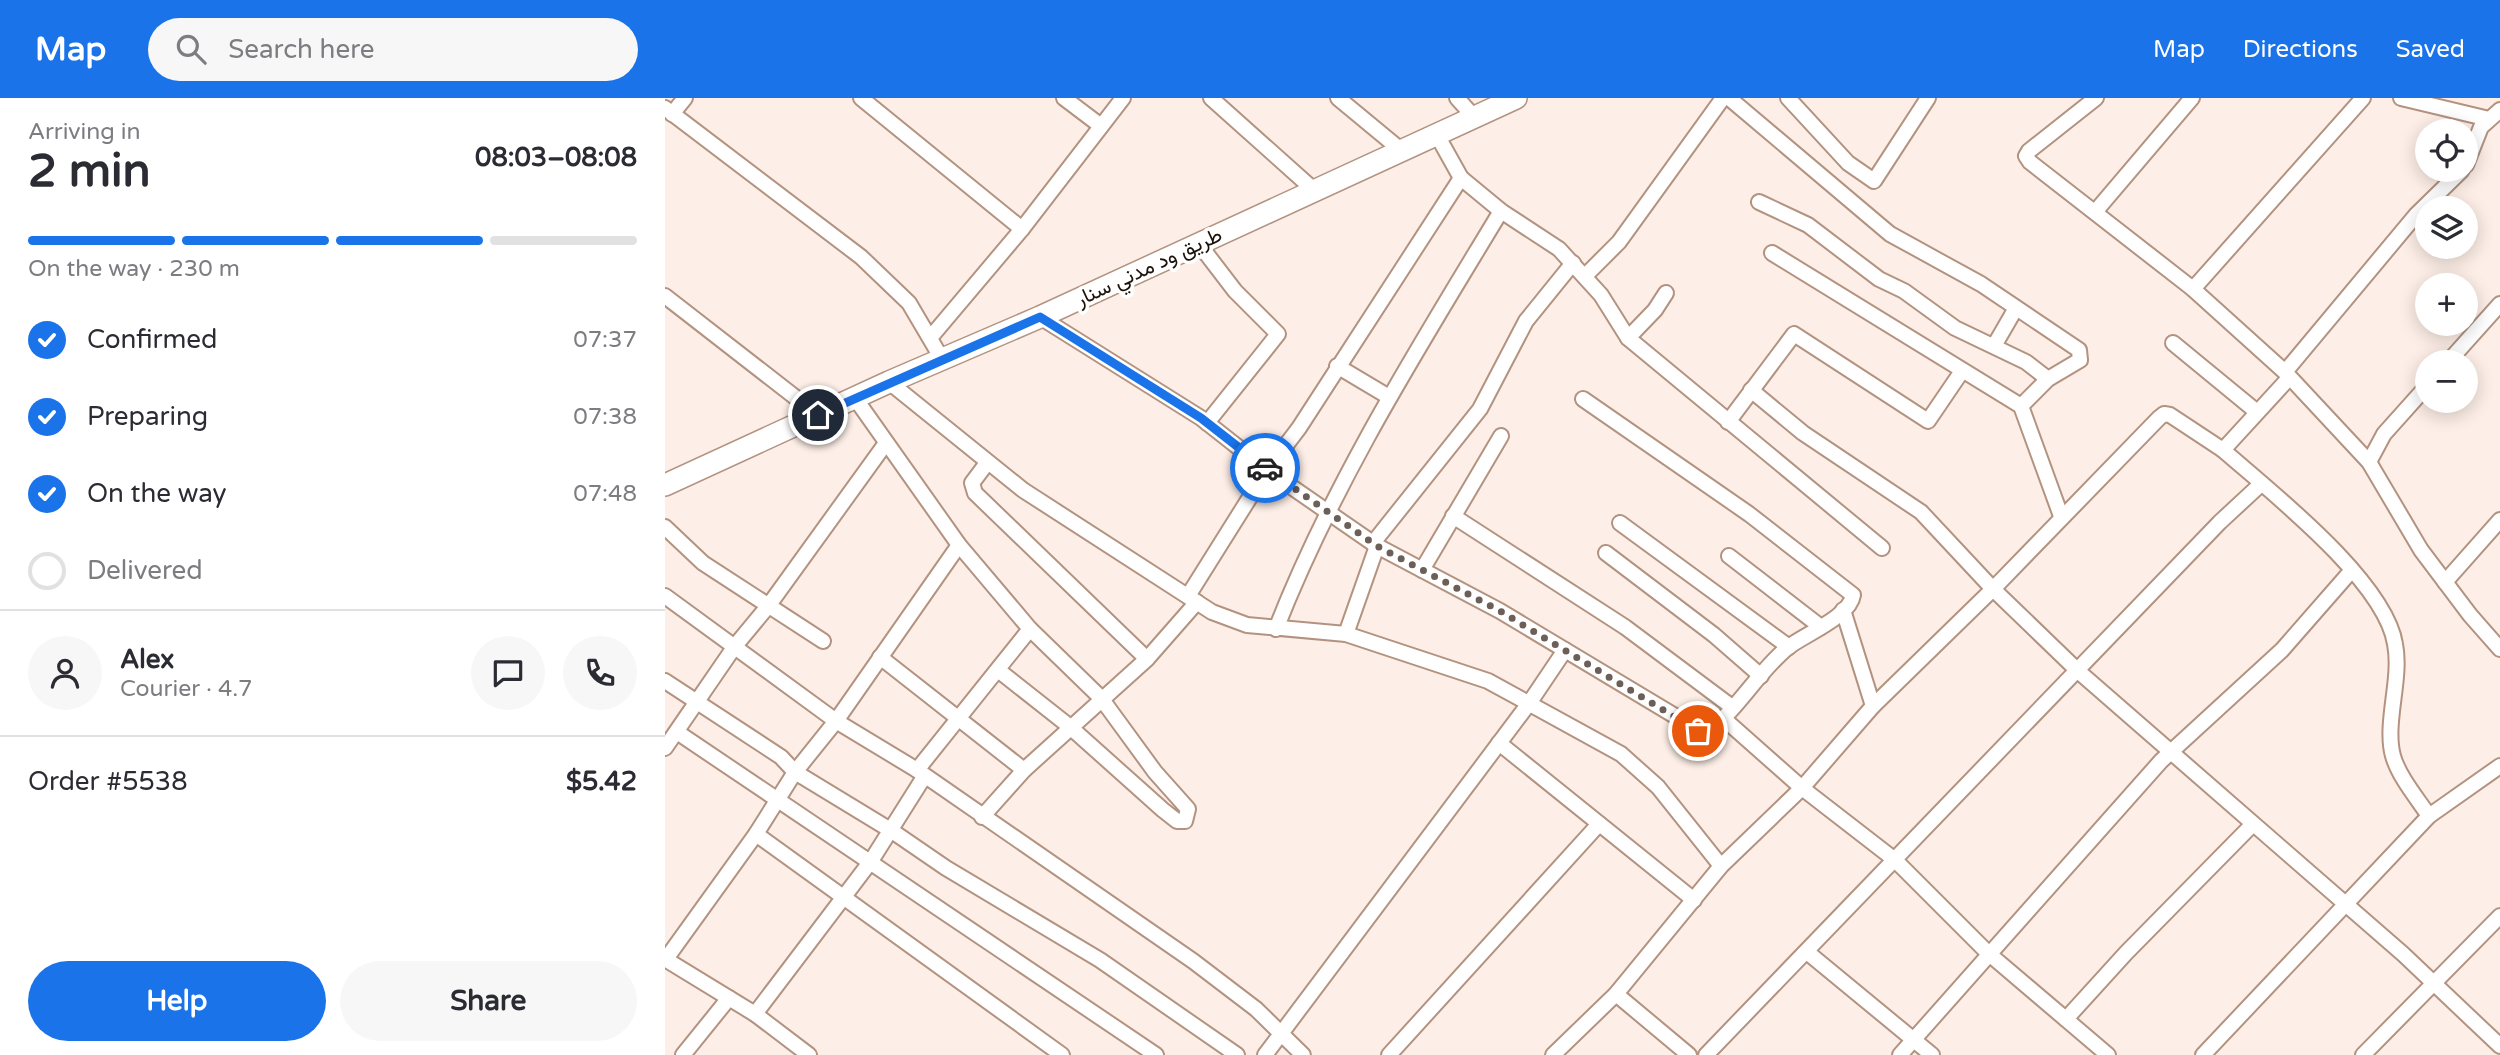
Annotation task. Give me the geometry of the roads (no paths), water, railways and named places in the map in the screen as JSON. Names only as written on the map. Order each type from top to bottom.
[{"type":"highway","name":"طريق ود مدني سنار","points":[[669,477],[1040,317],[1516,98]]},
{"type":"street","points":[[685,98],[669,111],[861,257],[909,303],[942,359]]},
{"type":"street","points":[[861,98],[1022,229]]},
{"type":"street","points":[[1064,98],[1101,126]]},
{"type":"street","points":[[930,338],[1022,229],[1123,98]]},
{"type":"street","points":[[1211,98],[1315,191]]},
{"type":"street","points":[[1338,98],[1402,151]]},
{"type":"street","points":[[1458,98],[1475,118]]},
{"type":"street","points":[[1585,276],[1619,242],[1723,98]]},
{"type":"street","points":[[1729,98],[1879,227],[2016,308],[2079,350],[2080,360],[2048,379],[2021,406]]},
{"type":"street","points":[[1788,98],[1848,163],[1874,181],[1927,98]]},
{"type":"street","points":[[2096,98],[2026,156],[2193,289],[2287,375],[2369,462],[2421,550],[2500,649]]},
{"type":"street","points":[[2095,212],[2192,98]]},
{"type":"street","points":[[2193,289],[2363,98]]},
{"type":"street","points":[[2401,98],[2495,114]]},
{"type":"street","points":[[2478,134],[2481,127],[2495,114]]},
{"type":"street","points":[[1437,135],[1461,178],[1501,211],[1549,241],[1573,263],[1628,338],[1882,548]]},
{"type":"street","points":[[982,817],[1024,770],[1069,726],[1147,659],[1192,599],[1267,470],[1299,428],[1461,178]]},
{"type":"street","points":[[2223,450],[2257,412],[2416,215],[2450,182]]},
{"type":"street","points":[[1759,202],[1808,225],[1879,279],[1904,291],[1955,327],[2026,362],[2048,379]]},
{"type":"street","points":[[1276,629],[1326,512],[1389,397],[1501,211]]},
{"type":"street","points":[[1199,244],[1235,291],[1277,334],[1207,423]]},
{"type":"street","points":[[1772,253],[2021,406],[2061,516]]},
{"type":"street","points":[[1346,634],[1375,544],[1480,409],[1526,321],[1573,263]]},
{"type":"street","points":[[1628,338],[1667,293]]},
{"type":"street","points":[[665,296],[818,415]]},
{"type":"street","points":[[2459,350],[2500,304]]},
{"type":"street","points":[[1994,346],[2016,308]]},
{"type":"street","points":[[1040,317],[1207,423],[1267,470],[1375,544],[1565,650],[1705,734],[1789,647],[1821,627],[1853,600],[1848,590],[1749,514],[1583,399]]},
{"type":"street","points":[[1728,422],[1794,334],[1928,421],[1962,371]]},
{"type":"street","points":[[2173,342],[2257,412]]},
{"type":"street","points":[[1337,366],[1389,397]]},
{"type":"street","points":[[889,382],[1023,490],[1192,599],[1230,620],[1276,629],[1346,634],[1488,681],[1530,702],[1642,769],[1721,866]]},
{"type":"street","points":[[1751,390],[1803,433],[1921,512],[1993,589],[2078,671],[2169,753],[2346,904],[2500,1046]]},
{"type":"street","points":[[855,398],[959,545],[1030,629],[1101,698],[1155,772],[1188,809],[1185,821],[1177,821],[1163,810],[1069,726],[998,670]]},
{"type":"street","points":[[2369,462],[2384,434],[2415,399]]},
{"type":"street","points":[[1553,1055],[1616,994],[1721,866],[1801,788],[1873,706],[1993,589],[2061,516],[2164,414],[2223,450],[2261,484],[2353,570],[2386,617],[2395,642],[2397,664],[2393,755],[2428,816]]},
{"type":"street","points":[[1422,570],[1501,436]]},
{"type":"street","points":[[665,748],[695,701],[769,605],[886,443]]},
{"type":"street","points":[[987,463],[972,483],[975,492],[1147,659]]},
{"type":"street","points":[[1713,1053],[2220,522],[2261,484]]},
{"type":"street","points":[[1453,516],[1625,627],[1728,713],[1801,788],[1895,860],[1988,953],[2108,1055]]},
{"type":"street","points":[[2445,582],[2500,520]]},
{"type":"street","points":[[1620,523],[1789,647]]},
{"type":"street","points":[[665,527],[703,563],[823,641]]},
{"type":"street","points":[[809,1055],[755,1014],[665,959],[756,834],[795,772],[836,721],[959,545]]},
{"type":"street","points":[[1606,553],[1714,635],[1761,676]]},
{"type":"street","points":[[1729,556],[1821,627]]},
{"type":"street","points":[[1900,1055],[1988,953],[2169,753],[2282,650],[2353,570]]},
{"type":"street","points":[[665,596],[836,721],[920,774],[1193,961],[1283,1032],[1303,1055]]},
{"type":"street","points":[[1843,610],[1873,706]]},
{"type":"street","points":[[755,1014],[893,831],[920,774],[959,718],[1030,629]]},
{"type":"street","points":[[1265,1055],[1530,702],[1565,650]]},
{"type":"street","points":[[880,657],[1024,770]]},
{"type":"street","points":[[665,681],[782,757],[795,772],[893,831],[946,868],[1100,960],[1237,1055]]},
{"type":"street","points":[[677,732],[871,861],[911,893],[1156,1055]]},
{"type":"street","points":[[1499,743],[1694,900]]},
{"type":"street","points":[[2203,1055],[2428,816],[2500,766]]},
{"type":"street","points":[[1389,1055],[1599,824]]},
{"type":"street","points":[[2066,1019],[2126,953],[2252,825]]},
{"type":"street","points":[[756,834],[1062,1055]]},
{"type":"street","points":[[2363,1055],[2500,916]]},
{"type":"street","points":[[1807,952],[1932,1055]]},
{"type":"street","points":[[1616,994],[1689,1055]]},
{"type":"street","points":[[683,1055],[729,998]]}]
